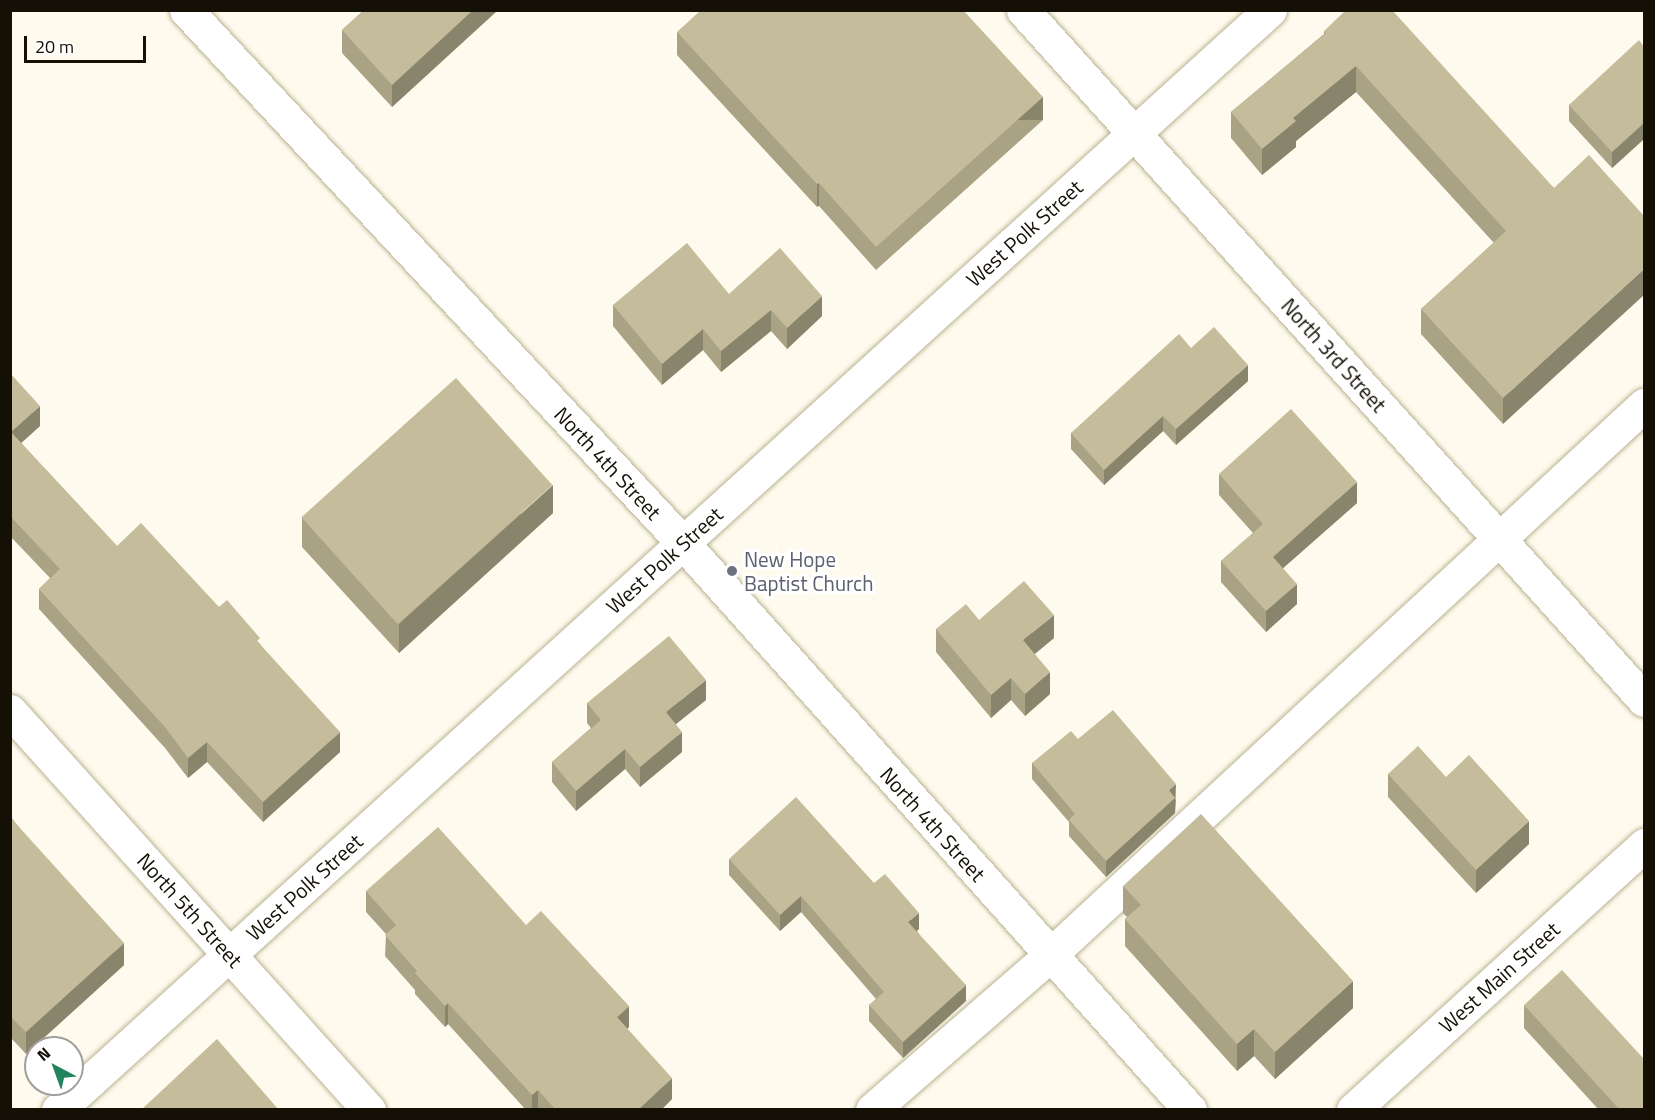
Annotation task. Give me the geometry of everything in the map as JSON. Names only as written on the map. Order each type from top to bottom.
[{"type":"street","name":"North 4th Street","points":[[186,10],[682,543],[1190,1110]]},
{"type":"street","name":"North 3rd Street","points":[[1023,10],[1644,700]]},
{"type":"street","name":"West Polk Street","points":[[58,1110],[1270,10]]},
{"type":"street","points":[[872,1110],[1050,955],[1644,405]]},
{"type":"street","name":"North 5th Street","points":[[10,711],[369,1110]]},
{"type":"street","name":"West Main Street","points":[[1353,1110],[1644,845]]},
{"type":"building","points":[[364,10],[473,10],[392,85],[342,30]]},
{"type":"building","points":[[701,10],[963,10],[1043,97],[876,247],[677,32]]},
{"type":"building","points":[[1346,10],[1392,10],[1554,188],[1589,155],[1644,216],[1644,269],[1503,398],[1421,309],[1506,231],[1356,66],[1293,118],[1296,121],[1262,149],[1231,112],[1326,33],[1324,31]]},
{"type":"building","points":[[1639,40],[1644,47],[1644,123],[1612,152],[1569,105]]},
{"type":"building","points":[[687,243],[729,294],[780,248],[822,296],[787,328],[771,310],[721,351],[703,329],[662,364],[613,305]]},
{"type":"building","points":[[1214,327],[1248,365],[1176,429],[1163,416],[1104,470],[1071,433],[1179,334],[1191,348]]},
{"type":"building","points":[[10,373],[40,406],[11,432],[117,546],[141,523],[219,607],[227,600],[260,638],[257,641],[340,732],[263,802],[207,742],[188,758],[165,727],[39,589],[60,569],[10,516]]},
{"type":"building","points":[[456,378],[552,485],[398,624],[301,517]]},
{"type":"building","points":[[1291,409],[1357,482],[1273,557],[1297,584],[1266,611],[1221,561],[1263,524],[1219,474]]},
{"type":"building","points":[[1024,581],[1054,615],[1023,640],[1050,672],[1025,694],[1011,678],[991,695],[936,629],[966,604],[979,620]]},
{"type":"building","points":[[669,636],[706,680],[666,712],[682,732],[640,767],[625,749],[576,791],[552,762],[601,720],[587,703]]},
{"type":"building","points":[[1113,710],[1176,784],[1169,790],[1175,798],[1106,861],[1069,820],[1075,814],[1032,763],[1071,731],[1078,739]]},
{"type":"building","points":[[1418,746],[1446,777],[1469,755],[1529,821],[1476,870],[1388,774]]},
{"type":"building","points":[[796,797],[874,883],[885,874],[919,913],[908,922],[966,985],[903,1042],[869,1005],[884,992],[801,896],[780,915],[729,859]]},
{"type":"building","points":[[1201,814],[1353,981],[1275,1052],[1254,1029],[1237,1044],[1125,919],[1141,905],[1123,886]]},
{"type":"building","points":[[10,817],[124,943],[26,1032],[10,1016]]},
{"type":"building","points":[[438,827],[526,925],[541,911],[629,1006],[617,1017],[672,1078],[638,1110],[556,1110],[538,1090],[532,1095],[448,1003],[445,1006],[385,935],[396,925],[366,891]]},
{"type":"building","points":[[1562,970],[1644,1059],[1644,1110],[1620,1110],[1524,1005]]},
{"type":"building","points":[[217,1039],[279,1110],[141,1110]]},
{"type":"place","name":"New Hope Baptist Church","points":[[732,571]]}]
